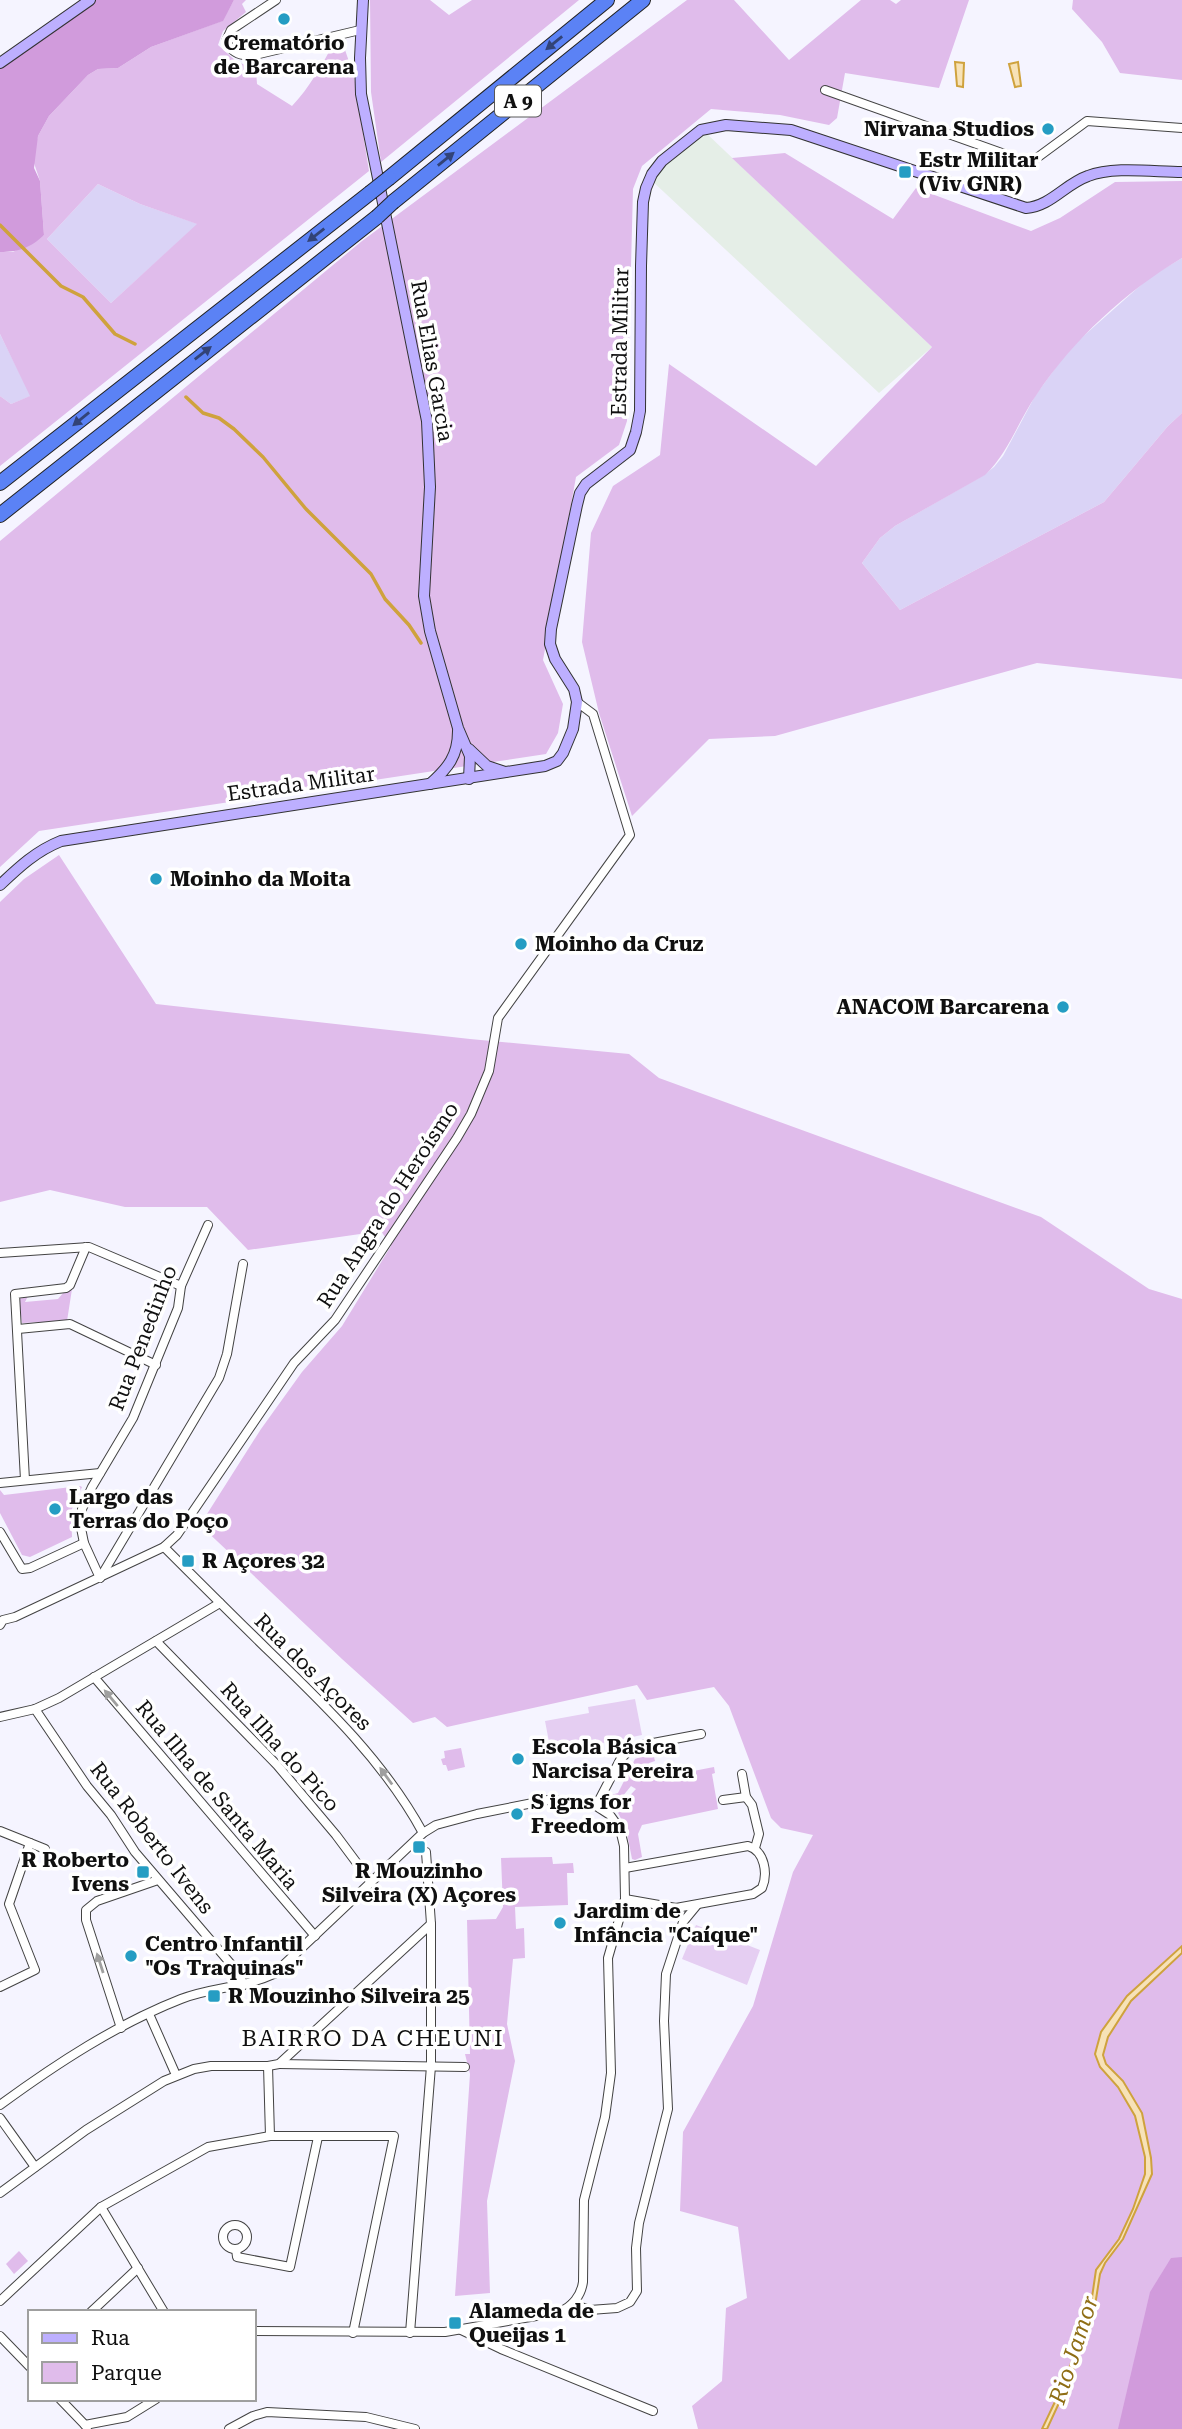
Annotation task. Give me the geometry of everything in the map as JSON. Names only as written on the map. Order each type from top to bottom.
[{"type":"highway","name":"A 9","points":[[3,481],[389,178],[607,0]]},
{"type":"highway","name":"A 9","points":[[0,514],[377,217],[643,0]]},
{"type":"street","points":[[0,63],[89,0]]},
{"type":"street","points":[[276,0],[231,30],[226,41],[233,51],[242,56],[255,55],[360,30]]},
{"type":"street","name":"Rua Elias Garcia","points":[[363,0],[360,30],[362,94],[366,122],[427,421],[430,486],[424,596],[430,631],[462,746],[471,765],[469,779]]},
{"type":"street","points":[[825,90],[1030,163],[1087,121],[1182,128]]},
{"type":"street","name":"Estrada Militar","points":[[0,885],[44,848],[92,834],[469,779],[545,766],[557,761],[564,753],[573,729],[577,702],[574,689],[555,659],[551,629],[580,493],[586,484],[630,450],[640,411],[643,202],[652,174],[662,161],[701,130],[714,126],[758,126],[791,130],[1026,208],[1037,208],[1048,203],[1075,181],[1091,174],[1182,173]]},
{"type":"street","name":"Rua Angra do Heroísmo","points":[[1,1620],[15,1617],[164,1546],[187,1522],[295,1363],[335,1320],[457,1138],[471,1114],[489,1071],[498,1018],[630,835],[593,714],[577,702]]},
{"type":"street","points":[[430,785],[462,746]]},
{"type":"street","name":"Rua Elias Garcia","points":[[462,746],[487,766],[507,773]]},
{"type":"street","name":"Rua Penedinho","points":[[100,1578],[84,1543],[81,1528],[82,1509],[133,1418],[178,1308],[181,1286],[208,1225]]},
{"type":"street","points":[[0,1253],[86,1247],[181,1286]]},
{"type":"street","points":[[25,1480],[15,1294],[66,1288],[70,1285],[86,1247]]},
{"type":"street","points":[[100,1578],[219,1378],[227,1354],[243,1264]]},
{"type":"street","points":[[18,1329],[70,1324],[156,1365]]},
{"type":"street","points":[[0,1483],[100,1473]]},
{"type":"street","points":[[0,1532],[22,1569],[30,1568],[84,1543]]},
{"type":"street","name":"Rua dos Açores","points":[[164,1546],[368,1752],[391,1782],[423,1833]]},
{"type":"street","points":[[0,1717],[35,1709],[220,1603]]},
{"type":"street","name":"Rua Ilha do Pico","points":[[156,1641],[277,1765],[336,1835],[370,1882]]},
{"type":"street","name":"Rua Ilha de Santa Maria","points":[[94,1677],[314,1936]]},
{"type":"street","name":"Rua Roberto Ivens","points":[[35,1709],[135,1852],[236,1970],[244,1985]]},
{"type":"street","points":[[596,1805],[620,1760],[632,1747],[701,1734]]},
{"type":"street","points":[[742,1773],[746,1797],[752,1805],[759,1834],[755,1848]]},
{"type":"street","points":[[723,1800],[746,1797]]},
{"type":"street","points":[[0,2105],[61,2063],[149,2014],[191,1995],[256,1982],[274,1974],[423,1833],[441,1824],[517,1805],[571,1800],[596,1805],[610,1815],[620,1829],[624,1846],[625,1899],[608,1958],[611,2073],[607,2107],[584,2200],[583,2287],[572,2304],[559,2312],[461,2330],[410,2333],[256,2331]]},
{"type":"street","points":[[0,1831],[45,1849]]},
{"type":"street","points":[[0,1987],[35,1970],[9,1904],[30,1843]]},
{"type":"street","points":[[625,1868],[739,1848],[755,1848],[761,1855],[765,1878],[762,1888],[753,1894],[697,1905],[665,1908],[625,1899]]},
{"type":"street","points":[[410,2333],[431,2066],[430,1924],[426,1852]]},
{"type":"street","points":[[121,2028],[86,1920],[86,1910],[97,1900],[158,1880]]},
{"type":"street","points":[[0,1901],[9,1904]]},
{"type":"street","points":[[572,2304],[590,2310],[617,2308],[630,2302],[637,2291],[636,2248],[639,2222],[667,2109],[664,2021],[666,1974],[683,1922],[697,1905]]},
{"type":"street","points":[[279,2064],[430,1924]]},
{"type":"street","points":[[149,2014],[176,2075]]},
{"type":"street","points":[[0,2193],[112,2112],[176,2075],[211,2066],[279,2064],[465,2067]]},
{"type":"street","points":[[268,2066],[270,2136]]},
{"type":"street","points":[[0,2118],[36,2167]]},
{"type":"street","points":[[0,2301],[101,2207],[208,2147],[270,2136],[394,2136],[353,2333]]},
{"type":"street","points":[[236,2249],[237,2257],[289,2267],[318,2137]]},
{"type":"street","points":[[101,2207],[163,2310]]},
{"type":"street","points":[[93,2310],[138,2268]]},
{"type":"street","points":[[461,2330],[653,2412]]},
{"type":"street","points":[[0,2336],[28,2365]]},
{"type":"street","points":[[62,2401],[87,2427],[127,2417],[153,2401]]},
{"type":"street","points":[[229,2429],[267,2412],[366,2417],[415,2429]]},
{"type":"shaded area","points":[[90,0],[234,0],[223,21],[151,47],[118,68],[98,69],[88,75],[49,116],[38,136],[34,168],[40,181],[44,235],[24,248],[0,252],[0,63]]},
{"type":"shaded area","points":[[955,62],[964,63],[963,87],[957,86]]},
{"type":"shaded area","points":[[1018,62],[1021,86],[1015,87],[1009,64]]},
{"type":"shaded area","points":[[705,132],[932,347],[879,393],[650,179]]},
{"type":"shaded area","points":[[98,184],[140,204],[198,224],[111,303],[47,239]]},
{"type":"shaded area","points":[[1182,258],[1182,413],[1104,502],[900,610],[862,563],[880,538],[895,526],[994,467],[1003,456],[1035,396],[1070,348],[1150,277]]},
{"type":"shaded area","points":[[0,334],[31,396],[11,404],[0,396]]},
{"type":"shaded area","points":[[635,1699],[642,1735],[598,1744],[596,1739],[566,1742],[550,1747],[545,1721],[589,1713],[588,1707]]},
{"type":"shaded area","points":[[696,1925],[760,1950],[747,1985],[682,1959]]},
{"type":"shaded area","points":[[1182,1946],[1182,1953],[1131,2001],[1108,2037],[1103,2055],[1106,2064],[1123,2081],[1142,2113],[1152,2174],[1123,2239],[1100,2274],[1094,2312],[1070,2379],[1047,2429],[1042,2429],[1063,2385],[1090,2311],[1096,2270],[1119,2239],[1145,2174],[1145,2157],[1135,2116],[1118,2087],[1100,2067],[1095,2054],[1101,2032],[1127,1996]]},
{"type":"shaded area","points":[[1182,2257],[1182,2429],[1118,2429],[1150,2292],[1171,2258]]},
{"type":"green space","points":[[234,0],[246,0],[242,4],[246,12],[223,31],[218,45],[236,61],[256,70],[257,84],[292,106],[310,84],[334,43],[344,47],[354,76],[369,171],[0,466],[0,396],[11,404],[30,396],[0,334],[0,252],[13,252],[44,235],[40,181],[32,157],[38,136],[49,116],[88,75],[98,69],[118,68],[151,47],[222,21]],"holes":[[[98,184],[140,204],[197,224],[111,303],[47,239]]]},
{"type":"green space","points":[[370,0],[430,0],[449,15],[472,0],[579,0],[381,162],[371,92]]},
{"type":"green space","points":[[687,0],[734,0],[789,60],[861,0],[890,0],[896,4],[901,0],[969,0],[939,88],[845,73],[837,118],[829,125],[780,115],[711,109],[642,166],[633,189],[627,421],[619,445],[576,477],[543,660],[563,704],[558,733],[546,754],[39,831],[0,867],[0,541],[362,241]]},
{"type":"green space","points":[[1073,0],[1182,0],[1182,80],[1120,73],[1102,42],[1072,9]]},
{"type":"green space","points":[[785,153],[893,219],[916,188],[1031,231],[1060,218],[1115,182],[1182,181],[1182,258],[1121,301],[1067,354],[1030,404],[1001,456],[985,475],[895,526],[880,538],[862,563],[900,610],[1104,502],[1182,413],[1182,679],[1037,663],[775,736],[709,739],[632,816],[599,713],[582,642],[591,533],[613,486],[660,455],[669,364],[816,466],[932,347],[732,158]]},
{"type":"green space","points":[[59,855],[156,1004],[629,1054],[659,1078],[1041,1217],[1149,1289],[1182,1299],[1182,2429],[698,2429],[692,2406],[722,2381],[726,2308],[747,2298],[738,2227],[680,2211],[683,2132],[753,2006],[793,1872],[813,1835],[781,1828],[771,1818],[729,1706],[714,1687],[647,1700],[637,1685],[447,1727],[435,1717],[413,1723],[200,1525],[261,1429],[302,1372],[342,1326],[391,1246],[381,1231],[248,1250],[207,1207],[125,1207],[50,1190],[0,1202],[0,902],[24,879]]},
{"type":"green space","points":[[72,1289],[67,1321],[22,1323],[19,1299],[28,1296],[25,1302],[58,1299],[64,1292]]},
{"type":"green space","points":[[82,1487],[71,1511],[72,1537],[30,1557],[22,1555],[0,1513],[0,1490],[4,1495]]},
{"type":"green space","points":[[461,1748],[465,1767],[448,1771],[441,1759],[445,1758],[444,1751]]},
{"type":"green space","points":[[649,1754],[655,1761],[649,1763],[652,1779],[714,1767],[715,1773],[712,1774],[718,1809],[642,1825],[638,1834],[642,1857],[635,1860],[632,1859],[626,1828],[618,1813],[623,1809],[621,1805],[636,1789],[631,1786],[622,1797],[608,1804],[606,1800],[607,1796],[618,1793],[635,1759]]},
{"type":"green space","points":[[552,1857],[553,1864],[573,1863],[574,1873],[567,1873],[568,1905],[515,1907],[516,1929],[524,1928],[525,1958],[513,1959],[507,2024],[515,2061],[487,2201],[490,2293],[455,2296],[470,2074],[465,2054],[470,2054],[467,1920],[496,1919],[503,1907],[501,1858]]},
{"type":"green space","points":[[19,2251],[28,2261],[14,2274],[6,2264]]},
{"type":"waterway","points":[[0,225],[61,286],[83,297],[115,334],[135,344]]},
{"type":"waterway","points":[[186,397],[203,413],[219,418],[234,429],[263,457],[306,509],[371,574],[385,599],[409,625],[421,643]]},
{"type":"place","name":"Crematório de Barcarena","points":[[284,19]]},
{"type":"place","name":"Nirvana Studios","points":[[1048,129]]},
{"type":"place","name":"Estr Militar (Viv GNR)","points":[[905,172]]},
{"type":"place","name":"Moinho da Moita","points":[[156,879]]},
{"type":"place","name":"Moinho da Cruz","points":[[521,944]]},
{"type":"place","name":"ANACOM Barcarena","points":[[1063,1007]]},
{"type":"place","name":"Largo das Terras do Poço","points":[[55,1509]]},
{"type":"place","name":"R Açores 32","points":[[188,1561]]},
{"type":"place","name":"Escola Básica Narcisa Pereira","points":[[518,1759]]},
{"type":"place","name":"S igns for Freedom","points":[[517,1814]]},
{"type":"place","name":"R Mouzinho Silveira (X) Açores","points":[[419,1847]]},
{"type":"place","name":"R Roberto Ivens","points":[[143,1872]]},
{"type":"place","name":"Jardim de Infância \"Caíque\"","points":[[560,1923]]},
{"type":"place","name":"Centro Infantil \"Os Traquinas\"","points":[[131,1956]]},
{"type":"place","name":"R Mouzinho Silveira 25","points":[[214,1996]]},
{"type":"place","name":"Alameda de Queijas 1","points":[[455,2323]]},
{"type":"district","name":"BAIRRO DA CHEUNI","points":[[373,2038]]},
{"type":"water label","name":"Rio Jamor","points":[[1074,2350]]}]
